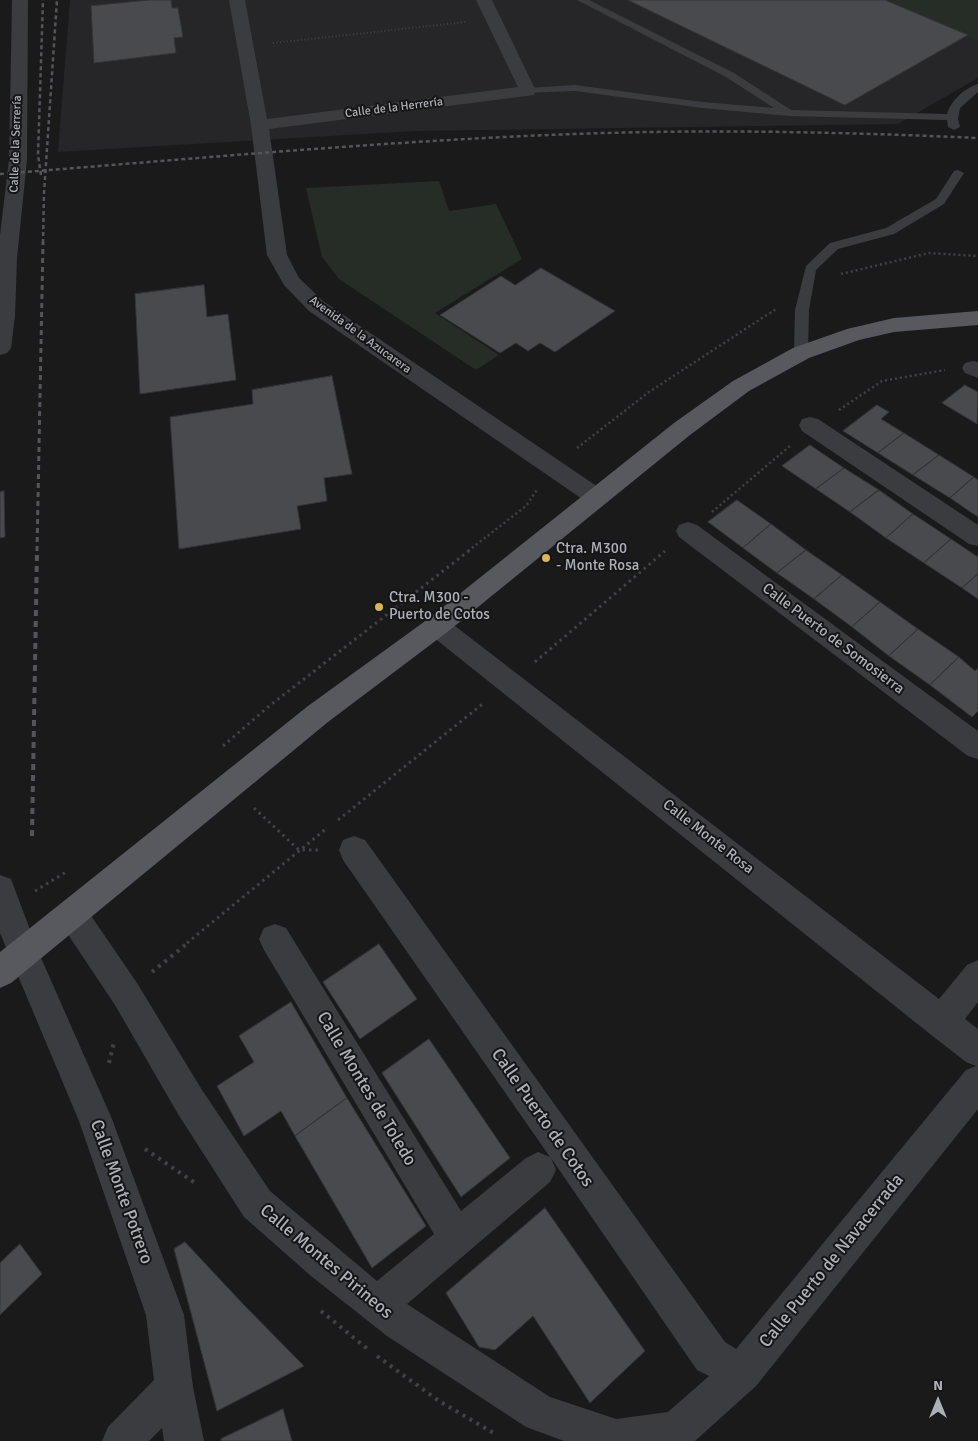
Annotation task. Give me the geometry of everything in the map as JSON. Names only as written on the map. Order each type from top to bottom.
[{"type":"main road","points":[[12,963],[318,714],[437,626],[682,429],[741,386],[800,354],[854,334],[894,325],[978,318]]},
{"type":"street","name":"Calle de la Serrería","points":[[0,348],[5,316],[7,258],[18,160],[20,0]]},
{"type":"street","name":"Avenida de la Azucarera","points":[[237,0],[260,124],[277,255],[291,281],[316,306],[596,497]]},
{"type":"street","points":[[484,0],[528,91]]},
{"type":"street","name":"Calle de la Herrería","points":[[260,124],[528,91]]},
{"type":"street","points":[[810,425],[978,537]]},
{"type":"street","name":"Calle Puerto de Somosierra","points":[[688,532],[978,747]]},
{"type":"street","name":"Calle Monte Rosa","points":[[437,626],[511,682],[978,1050]]},
{"type":"street","name":"Calle Puerto de Cotos","points":[[354,850],[711,1356],[742,1372]]},
{"type":"street","points":[[4,899],[12,963]]},
{"type":"street","name":"Calle Montes Pirineos","points":[[72,914],[126,994],[190,1102],[256,1204],[324,1263],[400,1323],[540,1413],[616,1439],[677,1431]]},
{"type":"street","name":"Calle Montes de Toledo","points":[[275,939],[457,1238]]},
{"type":"street","name":"Calle Monte Potrero","points":[[12,963],[95,1119],[165,1315],[174,1387],[184,1441]]},
{"type":"street","points":[[942,1022],[978,976]]},
{"type":"street","name":"Calle Puerto de Navacerrada","points":[[677,1431],[742,1372],[978,1082]]},
{"type":"street","points":[[377,1305],[538,1170]]},
{"type":"street","points":[[122,1441],[174,1387]]},
{"type":"lane","points":[[582,0],[730,75],[789,113]]},
{"type":"lane","points":[[528,91],[575,88],[702,105],[789,113],[952,122],[955,102],[978,88]]},
{"type":"lane","points":[[800,354],[802,310],[810,269],[834,246],[890,231],[940,201],[958,173]]},
{"type":"path","points":[[245,46],[493,19]]},
{"type":"path","points":[[354,850],[299,850],[204,762],[268,707],[526,506],[552,468],[649,392],[806,290],[847,272],[929,253],[978,256]]},
{"type":"path","points":[[4,899],[73,866]]},
{"type":"shaded area","points":[[70,0],[924,0],[978,22],[978,78],[898,124],[415,131],[58,152]]},
{"type":"shaded area","points":[[887,0],[978,0],[978,41]]},
{"type":"shaded area","points":[[439,181],[449,211],[496,204],[522,259],[435,313],[499,355],[476,370],[339,279],[322,257],[306,188]]},
{"type":"building","points":[[149,0],[171,0],[172,8],[178,8],[183,37],[174,38],[176,53],[94,63],[91,6]]},
{"type":"building","points":[[628,0],[885,0],[968,35],[845,105]]},
{"type":"building","points":[[541,268],[615,311],[555,352],[540,343],[528,351],[516,343],[500,353],[440,315],[501,276],[515,285]]},
{"type":"building","points":[[204,285],[207,317],[228,314],[236,380],[140,394],[135,294]]},
{"type":"building","points":[[332,376],[352,474],[324,478],[327,501],[297,506],[301,529],[179,549],[170,417],[253,404],[252,390]]},
{"type":"building","points":[[965,385],[978,392],[977,424],[942,403]]},
{"type":"building","points":[[877,405],[889,412],[881,419],[904,433],[878,453],[843,431]]},
{"type":"building","points":[[904,433],[939,455],[913,475],[878,453]]},
{"type":"building","points":[[810,445],[844,468],[816,489],[782,466]]},
{"type":"building","points":[[939,455],[974,477],[950,498],[913,475]]},
{"type":"building","points":[[844,468],[879,490],[850,512],[816,489]]},
{"type":"building","points":[[974,477],[978,480],[978,517],[950,498]]},
{"type":"building","points":[[879,490],[913,514],[886,538],[850,512]]},
{"type":"building","points":[[4,491],[5,537],[0,538],[0,492]]},
{"type":"building","points":[[737,500],[771,524],[743,548],[708,522]]},
{"type":"building","points":[[913,514],[951,539],[924,563],[886,538]]},
{"type":"building","points":[[771,524],[806,550],[777,573],[743,548]]},
{"type":"building","points":[[951,539],[978,557],[978,574],[962,588],[924,563]]},
{"type":"building","points":[[806,550],[842,575],[814,599],[777,573]]},
{"type":"building","points":[[978,574],[978,599],[962,588]]},
{"type":"building","points":[[842,575],[880,602],[852,627],[814,599]]},
{"type":"building","points":[[880,602],[918,629],[889,656],[852,627]]},
{"type":"building","points":[[918,629],[959,657],[930,685],[889,656]]},
{"type":"building","points":[[959,657],[975,671],[978,668],[978,711],[972,717],[930,685]]},
{"type":"building","points":[[379,944],[417,999],[360,1039],[323,982]]},
{"type":"building","points":[[291,1002],[347,1098],[295,1136],[281,1111],[244,1136],[217,1086],[254,1062],[239,1036]]},
{"type":"building","points":[[429,1039],[510,1158],[461,1197],[382,1073]]},
{"type":"building","points":[[347,1098],[426,1226],[372,1268],[295,1136]]},
{"type":"building","points":[[545,1208],[645,1351],[590,1403],[533,1316],[495,1350],[479,1347],[446,1293]]},
{"type":"building","points":[[185,1242],[304,1366],[217,1411],[174,1249]]},
{"type":"building","points":[[20,1244],[42,1274],[0,1315],[0,1263]]},
{"type":"building","points":[[283,1409],[292,1441],[221,1441],[221,1439]]},
{"type":"railway","points":[[40,171],[38,155],[43,0]]},
{"type":"railway","points":[[46,170],[57,0]]},
{"type":"railway","points":[[46,170],[359,146],[574,134],[776,132],[978,138]]},
{"type":"railway","points":[[40,171],[46,170]]},
{"type":"railway","points":[[43,243],[46,170]]},
{"type":"railway","points":[[0,174],[40,171]]},
{"type":"railway","points":[[40,171],[41,175]]},
{"type":"railway","points":[[37,551],[43,242]]},
{"type":"railway","points":[[32,836],[37,550]]},
{"type":"place","name":"Ctra. M300 - Monte Rosa","points":[[546,558]]},
{"type":"place","name":"Ctra. M300 - Puerto de Cotos","points":[[379,607]]}]
